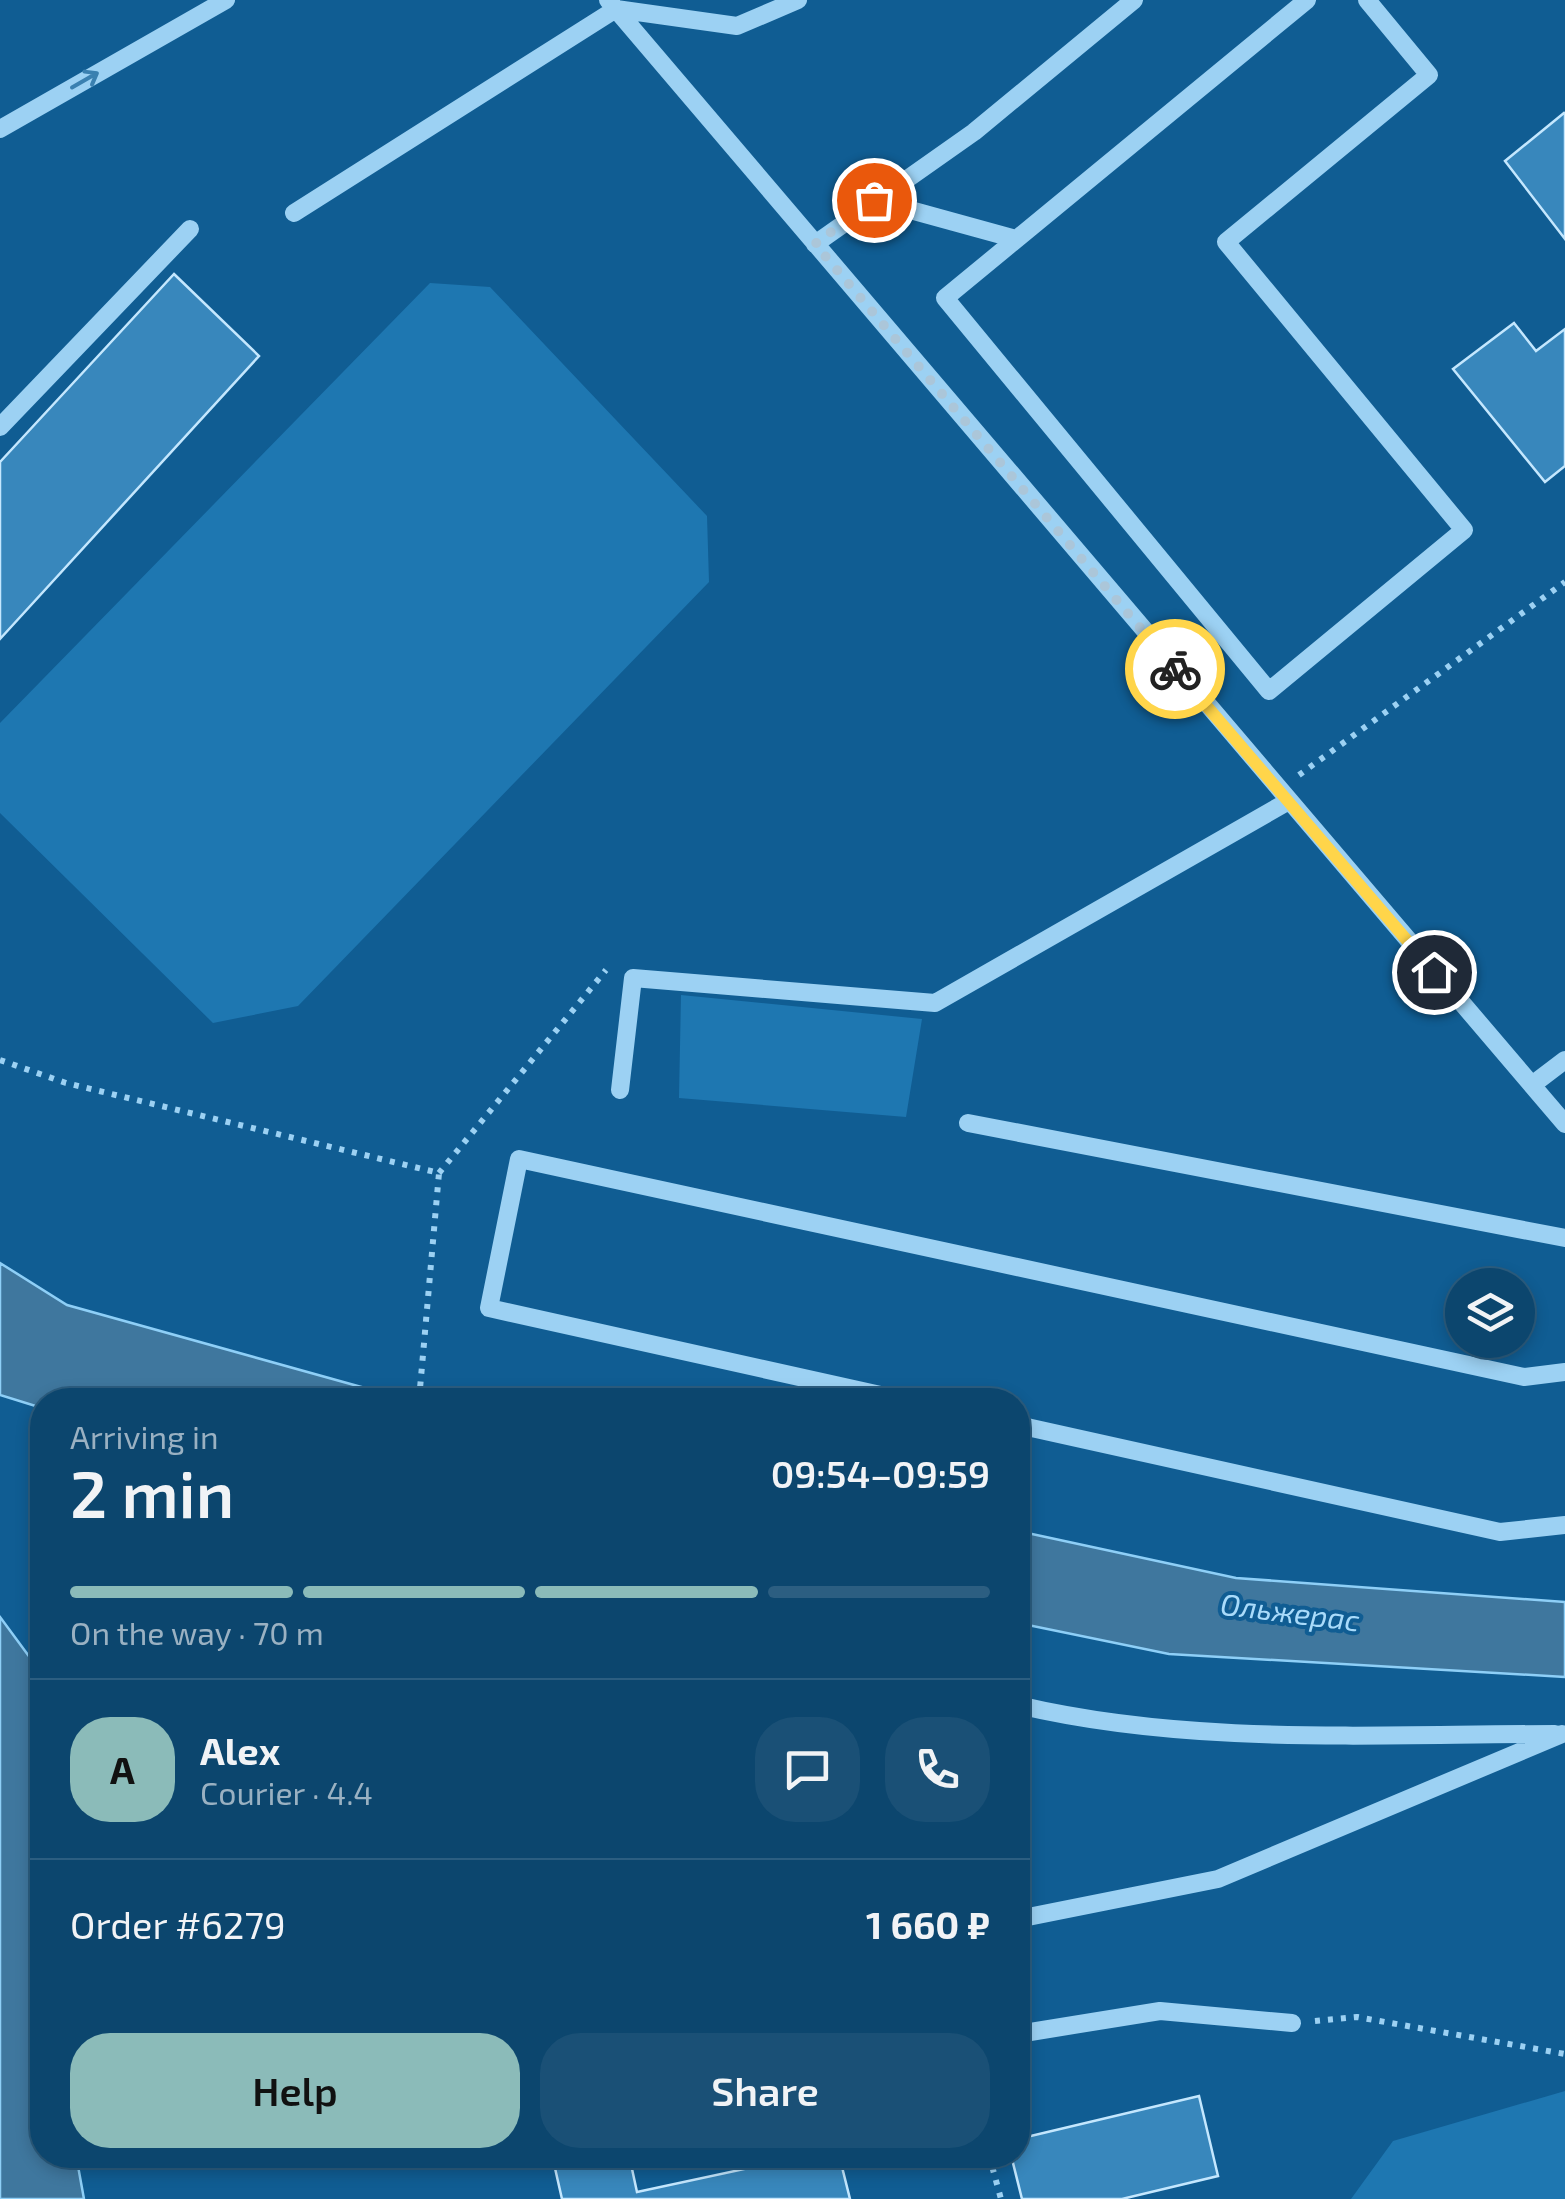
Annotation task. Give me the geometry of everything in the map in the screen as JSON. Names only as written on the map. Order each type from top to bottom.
[{"type":"street","points":[[0,129],[226,0]]},
{"type":"street","points":[[294,214],[612,5],[738,26],[798,0]]},
{"type":"street","points":[[815,244],[974,132],[1134,0]]},
{"type":"street","points":[[1307,0],[945,298],[1269,691],[1464,530],[1226,242],[1429,74],[1367,0]]},
{"type":"street","points":[[612,5],[1565,1124]]},
{"type":"street","points":[[874,200],[1016,239]]},
{"type":"street","points":[[0,427],[190,229]]},
{"type":"street","points":[[620,1090],[633,978],[935,1003],[1282,796]]},
{"type":"street","points":[[1532,1086],[1565,1060]]},
{"type":"street","points":[[968,1123],[1565,1238]]},
{"type":"street","points":[[849,1388],[489,1308],[519,1159],[1524,1377],[1565,1372]]},
{"type":"street","points":[[1030,1428],[1500,1532],[1565,1526]]},
{"type":"street","points":[[1030,1707],[1116,1725],[1338,1735],[1564,1734]]},
{"type":"street","points":[[1030,1916],[1218,1879],[1564,1734]]},
{"type":"street","points":[[1030,2032],[1160,2011],[1292,2023]]},
{"type":"path","points":[[1282,796],[1565,582]]},
{"type":"path","points":[[419,1388],[439,1173],[613,962]]},
{"type":"path","points":[[0,1060],[66,1083],[439,1173]]},
{"type":"path","points":[[1292,2023],[1356,2017],[1565,2054]]},
{"type":"path","points":[[993,2168],[1001,2199]]},
{"type":"shaded area","points":[[430,283],[490,287],[707,516],[709,582],[298,1006],[213,1023],[0,813],[0,723]]},
{"type":"shaded area","points":[[681,995],[922,1019],[906,1117],[679,1098]]},
{"type":"shaded area","points":[[1565,2091],[1565,2199],[1351,2199],[1393,2141]]},
{"type":"water","points":[[0,1263],[67,1305],[365,1388],[30,1388],[30,1404],[0,1395]]},
{"type":"water","name":"Ольжерас","points":[[1030,1534],[1236,1578],[1565,1602],[1565,1677],[1169,1654],[1030,1625]]},
{"type":"water","points":[[0,1617],[30,1658],[30,2168],[78,2168],[84,2199],[0,2199]]},
{"type":"building","points":[[1565,114],[1565,239],[1505,161]]},
{"type":"building","points":[[174,274],[259,356],[0,639],[0,462]]},
{"type":"building","points":[[1514,323],[1536,351],[1565,329],[1565,466],[1545,482],[1453,369]]},
{"type":"building","points":[[1199,2096],[1218,2176],[1122,2199],[1022,2199],[1014,2168],[1030,2168],[1030,2136]]},
{"type":"building","points":[[555,2168],[632,2168],[637,2192],[749,2168],[842,2168],[850,2199],[562,2199]]},
{"type":"way so far","points":[[874,200],[815,244],[1175,669]]},
{"type":"route","points":[[1175,669],[1434,972]]}]
